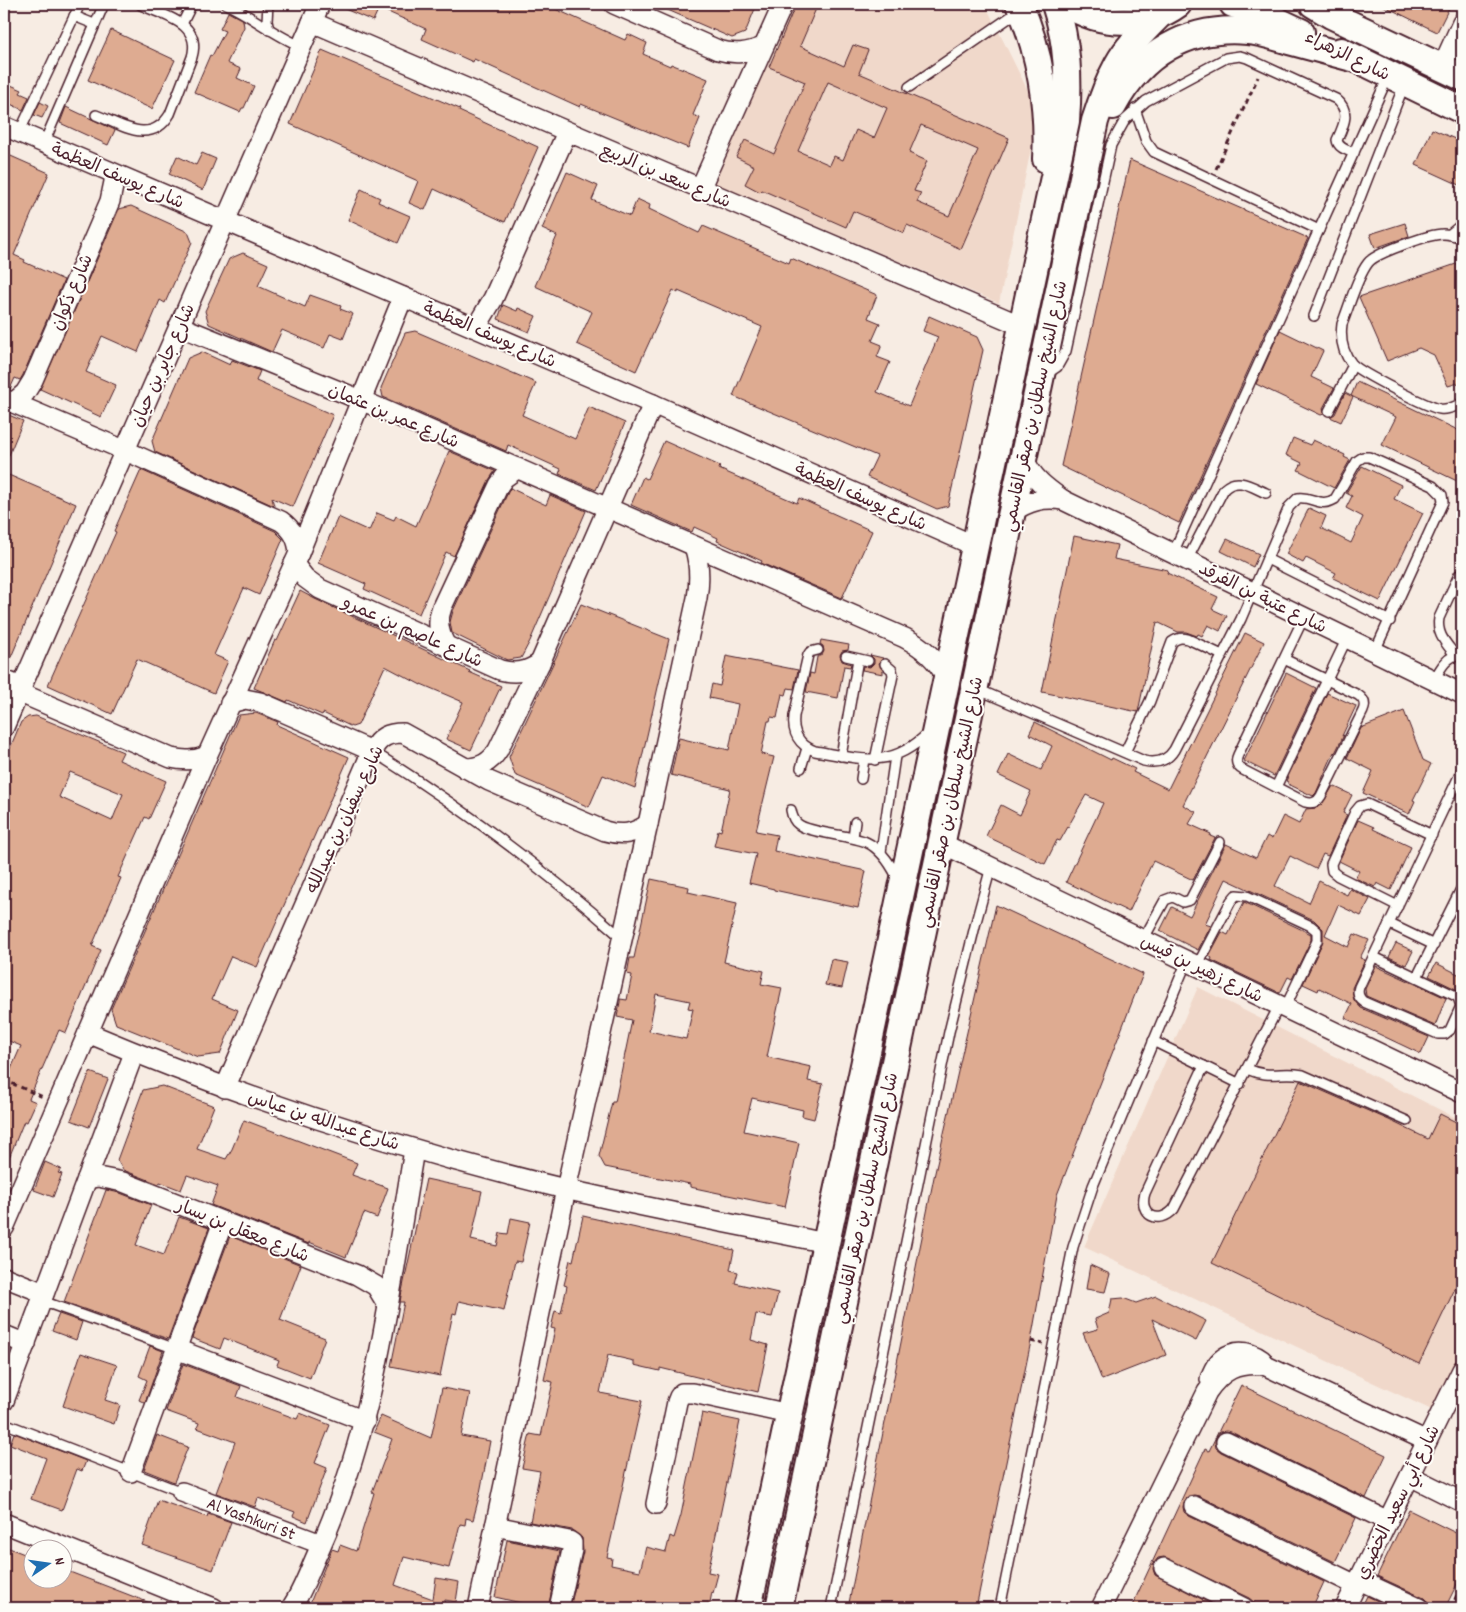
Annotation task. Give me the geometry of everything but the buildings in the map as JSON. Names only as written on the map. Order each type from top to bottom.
[{"type":"main road","name":"شارع الشيخ سلطان بن صقر القاسمي","points":[[748,1608],[1066,121],[1067,53],[1056,4]]},
{"type":"main road","points":[[1067,4],[1090,16],[1114,22],[1138,21],[1169,9]]},
{"type":"main road","name":"شارع الزهراء","points":[[1233,4],[1257,11],[1279,21],[1462,110]]},
{"type":"main road","name":"شارع الزهراء","points":[[1313,4],[1332,15],[1452,72]]},
{"type":"main road","points":[[1334,4],[1370,32]]},
{"type":"main road","points":[[1020,6],[1037,62],[1044,101],[1047,142],[1043,226]]},
{"type":"main road","name":"شارع الشيخ سلطان بن صقر القاسمي","points":[[779,1608],[1095,122],[1105,91],[1119,62],[1138,36],[1169,9]]},
{"type":"main road","points":[[1088,154],[1121,91],[1137,71],[1155,54],[1177,42],[1200,34],[1225,30],[1250,31],[1356,59]]},
{"type":"main road","points":[[819,1274],[820,1304],[816,1338],[825,1347],[834,1345]]},
{"type":"street","name":"شارع جابر بن حيان","points":[[4,727],[14,686],[124,450],[320,4]]},
{"type":"street","points":[[614,4],[718,50],[729,53],[746,53],[763,48]]},
{"type":"street","points":[[700,189],[783,4]]},
{"type":"street","name":"شارع سعد بن الربيع","points":[[312,22],[1022,326]]},
{"type":"street","points":[[1452,72],[1462,23]]},
{"type":"street","name":"شارع يوسف العظمة","points":[[11,130],[653,404],[975,546]]},
{"type":"street","points":[[473,327],[481,319],[493,299],[567,132]]},
{"type":"street","name":"شارع ذكوان","points":[[8,401],[25,393],[33,380],[110,201],[114,174]]},
{"type":"street","points":[[4,1228],[230,703],[296,559],[403,297]]},
{"type":"street","name":"شارع عمر بن عثمان","points":[[178,326],[361,400],[918,645],[940,665],[947,678]]},
{"type":"street","points":[[8,401],[281,520],[295,535],[299,544],[296,559]]},
{"type":"street","points":[[465,768],[475,768],[484,765],[493,758],[540,663],[653,404]]},
{"type":"street","name":"شارع عتبة بن الفرقد","points":[[1023,457],[1032,475],[1063,500],[1462,694]]},
{"type":"street","points":[[445,644],[440,636],[438,626],[442,607],[499,485],[504,478],[518,468]]},
{"type":"street","name":"شارع عتبة بن الفرقد","points":[[1012,512],[1023,504],[1036,500],[1050,498],[1063,500]]},
{"type":"street","points":[[478,1608],[566,1189],[623,938],[699,585],[698,558],[694,546]]},
{"type":"street","name":"شارع عاصم بن عمرو","points":[[296,559],[305,578],[320,589],[500,670],[522,672],[532,669],[540,663]]},
{"type":"street","points":[[14,686],[171,758],[183,761],[207,756]]},
{"type":"street","points":[[230,703],[245,699],[260,702],[372,752]]},
{"type":"street","name":"شارع سفيان بن عبدالله","points":[[225,1088],[372,752],[383,736],[393,732],[403,732],[465,768],[513,792],[605,831],[616,834],[628,834],[648,824]]},
{"type":"street","name":"شارع زهير بن قيس","points":[[941,843],[1462,1093]]},
{"type":"street","name":"شارع عبدالله بن عباس","points":[[88,1034],[225,1088],[414,1150],[566,1189],[826,1243]]},
{"type":"street","points":[[4,1401],[134,1053]]},
{"type":"street","points":[[291,1608],[321,1544],[346,1483],[365,1421],[388,1304],[414,1150]]},
{"type":"street","name":"شارع معقل بن يسار","points":[[87,1179],[98,1178],[123,1182],[367,1279],[376,1286],[388,1304]]},
{"type":"street","points":[[131,1472],[223,1222]]},
{"type":"street","points":[[4,1277],[43,1297]]},
{"type":"street","points":[[4,1335],[26,1344]]},
{"type":"street","points":[[176,1349],[365,1421]]},
{"type":"street","points":[[1101,1608],[1207,1392],[1214,1368],[1220,1360],[1228,1355],[1238,1352],[1248,1353],[1277,1370],[1427,1441]]},
{"type":"street","name":"شارع أبي سعيد الخضري","points":[[1345,1608],[1462,1370]]},
{"type":"street","points":[[656,1504],[678,1397],[682,1393],[687,1392],[789,1414]]},
{"type":"street","points":[[1226,1442],[1388,1521]]},
{"type":"street","points":[[1410,1476],[1462,1502]]},
{"type":"street","name":"Al Yashkuri St","points":[[182,1492],[321,1544]]},
{"type":"street","points":[[1194,1506],[1358,1582],[1419,1608]]},
{"type":"street","points":[[4,1523],[214,1608]]},
{"type":"street","points":[[496,1526],[569,1540],[572,1543],[559,1608]]},
{"type":"street","points":[[1164,1568],[1244,1608]]},
{"type":"lane","points":[[11,130],[80,4]]},
{"type":"lane","points":[[44,144],[104,4]]},
{"type":"lane","points":[[182,24],[192,4]]},
{"type":"lane","points":[[226,4],[240,10],[284,39],[301,46]]},
{"type":"lane","points":[[268,4],[267,21],[270,30]]},
{"type":"lane","points":[[96,115],[140,132],[149,132],[165,122],[170,114],[195,48],[194,38],[182,24],[141,5]]},
{"type":"lane","points":[[910,87],[1020,6]]},
{"type":"lane","points":[[74,16],[94,24]]},
{"type":"lane","points":[[1040,376],[1050,372],[1066,351],[1111,145],[1125,120],[1135,109],[1155,96],[1226,58],[1240,56],[1264,65],[1336,99],[1346,114],[1346,120],[1337,143],[1339,146],[1354,153]]},
{"type":"lane","points":[[1180,557],[1319,230],[1354,153],[1397,79]]},
{"type":"lane","points":[[1314,316],[1397,79]]},
{"type":"lane","points":[[1135,109],[1146,141],[1154,152],[1319,230]]},
{"type":"lane","points":[[1450,234],[1462,224]]},
{"type":"lane","points":[[1462,238],[1450,234],[1434,235],[1383,252],[1370,259],[1342,324],[1344,350],[1353,365],[1368,375],[1436,408],[1450,408],[1462,403]]},
{"type":"lane","points":[[1330,412],[1353,365]]},
{"type":"lane","points":[[974,688],[1151,763],[1165,760],[1170,756],[1222,655],[1253,592],[1293,502],[1298,498],[1304,498],[1323,504],[1329,503],[1335,499],[1353,465],[1363,457],[1375,459],[1433,486],[1442,495],[1441,508],[1376,651]]},
{"type":"lane","points":[[1180,557],[1228,485],[1238,482],[1266,493]]},
{"type":"lane","points":[[1267,560],[1390,621]]},
{"type":"lane","points":[[1434,680],[1448,659],[1459,654],[1440,636],[1438,624],[1459,575]]},
{"type":"lane","points":[[1284,659],[1362,697],[1364,700],[1365,708],[1321,796],[1316,802],[1309,803],[1276,787],[1240,768],[1237,762],[1237,758],[1284,659],[1304,617]]},
{"type":"lane","points":[[1125,752],[1150,701],[1172,642],[1182,637],[1222,655]]},
{"type":"lane","points":[[1276,787],[1347,638]]},
{"type":"lane","points":[[818,650],[810,652],[808,655],[794,716],[795,734],[807,748],[841,756],[876,760],[895,756],[919,742],[937,721]]},
{"type":"lane","points":[[846,656],[868,661]]},
{"type":"lane","points":[[841,756],[858,659]]},
{"type":"lane","points":[[876,760],[893,675],[892,670],[885,664]]},
{"type":"lane","points":[[801,768],[807,748]]},
{"type":"lane","points":[[372,752],[425,784],[491,830],[576,897],[623,938]]},
{"type":"lane","points":[[880,852],[895,756]]},
{"type":"lane","points":[[861,779],[864,759]]},
{"type":"lane","points":[[1374,957],[1455,995],[1460,1000],[1460,1009],[1448,1033],[1438,1034],[1361,1000],[1358,990],[1462,770]]},
{"type":"lane","points":[[1398,906],[1338,876],[1332,871],[1331,864],[1355,812],[1360,806],[1371,806],[1432,835]]},
{"type":"lane","points":[[791,810],[795,821],[803,828],[852,838],[867,843],[880,852],[898,877],[901,892]]},
{"type":"lane","points":[[852,838],[855,822]]},
{"type":"lane","points":[[1143,940],[1165,900],[1172,897],[1183,902],[1190,900],[1220,842]]},
{"type":"lane","points":[[831,1608],[949,1032],[991,867]]},
{"type":"lane","points":[[1417,977],[1462,887]]},
{"type":"lane","points":[[1000,1608],[1079,1226],[1093,1186],[1154,1041],[1192,964],[1236,896],[1240,894],[1247,896],[1311,926],[1317,931],[1318,942],[1247,1069],[1174,1209],[1162,1218],[1155,1217],[1148,1214],[1144,1207],[1145,1193],[1204,1066]]},
{"type":"lane","points":[[1390,924],[1434,945]]},
{"type":"lane","points":[[1154,1041],[1240,1084]]},
{"type":"lane","points":[[1247,1069],[1272,1076],[1303,1075],[1406,1121]]},
{"type":"lane","points":[[43,1297],[176,1349]]},
{"type":"lane","points":[[4,1422],[182,1492]]},
{"type":"path","points":[[1211,180],[1264,65]]},
{"type":"path","points":[[4,1080],[58,1103]]},
{"type":"path","points":[[1451,1608],[1462,1584]]},
{"type":"shaded area","points":[[788,4],[985,4],[1030,95],[1033,139],[999,303],[712,182]]},
{"type":"shaded area","points":[[1198,987],[1462,1121],[1462,1360],[1436,1412],[1084,1247]]}]
